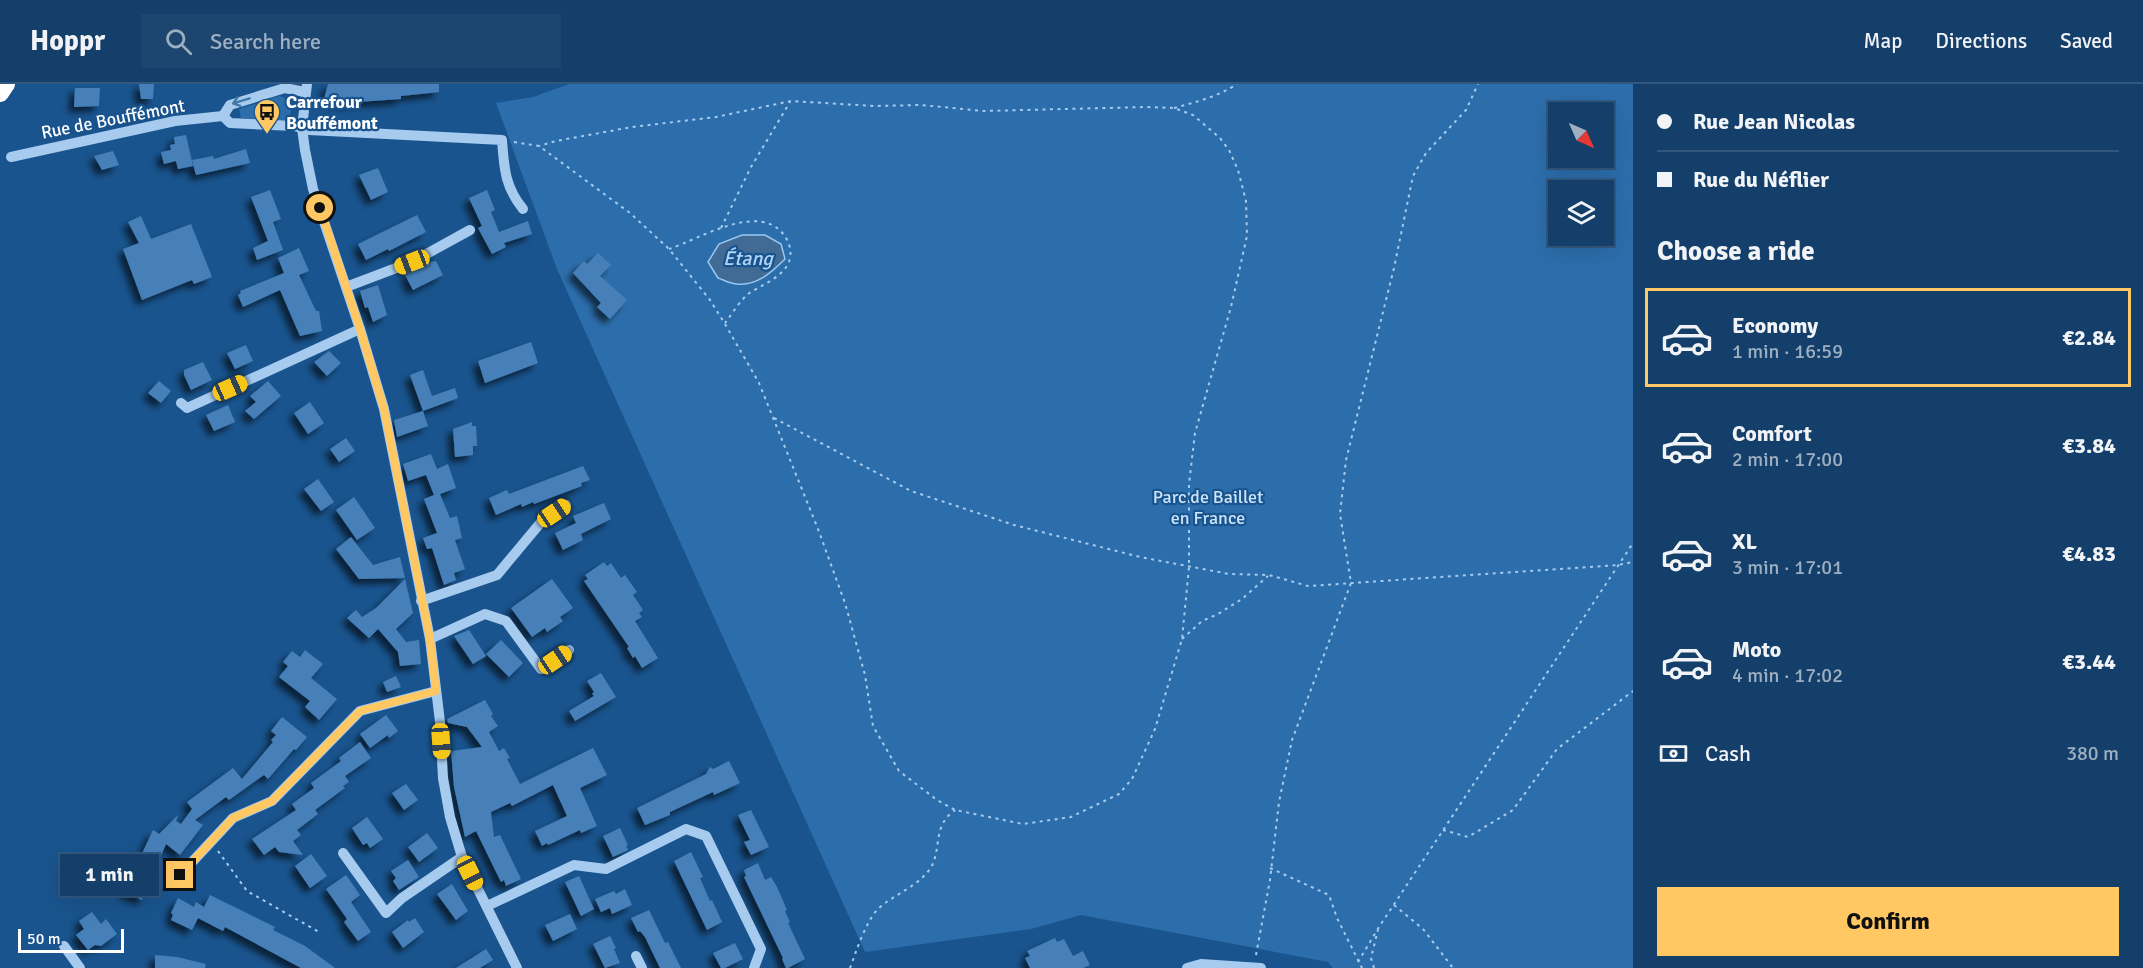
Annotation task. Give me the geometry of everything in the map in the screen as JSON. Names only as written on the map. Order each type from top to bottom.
[{"type":"highway","points":[[0,93],[6,84]]},
{"type":"street","name":"Rue de Bouffémont","points":[[223,116],[230,105],[285,88],[306,88]]},
{"type":"street","points":[[306,88],[302,128],[313,189],[384,409],[430,639],[443,778],[450,817],[462,857],[517,968]]},
{"type":"street","name":"Rue de Bouffémont","points":[[223,116],[230,123],[502,140]]},
{"type":"street","name":"Rue de Bouffémont","points":[[11,157],[175,121],[223,116]]},
{"type":"street","points":[[502,140],[504,169],[511,195],[523,209]]},
{"type":"street","points":[[346,287],[412,262],[470,230]]},
{"type":"street","points":[[181,403],[187,408],[360,329]]},
{"type":"street","points":[[421,601],[497,575],[542,521],[566,505]]},
{"type":"street","points":[[430,639],[485,614],[506,621],[541,669],[569,650]]},
{"type":"street","points":[[180,875],[233,818],[272,801],[360,711],[436,691]]},
{"type":"street","points":[[487,906],[574,865],[606,869],[686,829],[706,836],[761,949],[754,968]]},
{"type":"street","points":[[343,854],[386,913],[402,898],[462,857]]},
{"type":"street","points":[[64,946],[80,968]]},
{"type":"street","points":[[636,956],[642,968]]},
{"type":"street","points":[[1187,968],[1201,964],[1258,967]]},
{"type":"path","points":[[539,147],[556,141],[621,129],[716,117],[791,101],[874,106],[921,105],[984,111],[1174,108],[1213,97],[1237,84]]},
{"type":"path","points":[[1258,967],[1279,802],[1292,740],[1351,583],[1340,514],[1346,460],[1394,268],[1413,176],[1426,153],[1466,110],[1478,84]]},
{"type":"path","points":[[721,228],[751,166],[791,101]]},
{"type":"path","points":[[502,140],[539,147],[630,213],[669,249],[710,300],[759,384],[774,418],[845,603],[865,675],[873,726],[899,771],[937,800],[955,810],[1023,824],[1071,817],[1119,794],[1132,779],[1155,729],[1182,639],[1189,567],[1189,484],[1195,433],[1219,350],[1247,236],[1246,201],[1238,170],[1229,150],[1220,138],[1193,115],[1174,108]]},
{"type":"path","points":[[669,249],[689,243],[721,228],[751,221],[775,226],[786,237],[791,250],[788,264],[773,280],[745,296],[725,324]]},
{"type":"path","points":[[774,418],[910,490],[1014,525],[1140,557],[1229,574],[1269,575],[1308,586],[1618,565],[1633,562]]},
{"type":"path","points":[[1358,962],[1633,543]]},
{"type":"path","points":[[1182,639],[1202,621],[1242,599],[1269,575]]},
{"type":"path","points":[[1443,830],[1468,837],[1513,810],[1557,750],[1633,691]]},
{"type":"path","points":[[850,968],[878,909],[914,886],[930,868],[936,856],[940,831],[945,820],[955,810]]},
{"type":"path","points":[[211,842],[243,887],[319,932]]},
{"type":"path","points":[[1270,868],[1329,895],[1337,918],[1362,968]]},
{"type":"path","points":[[1394,906],[1423,929],[1453,968]]},
{"type":"path","points":[[1374,968],[1371,958],[1379,927]]},
{"type":"green space","name":"Parc de Baillet en France","points":[[569,84],[1633,84],[1633,968],[1333,968],[1328,962],[1081,915],[1031,929],[865,952],[557,269],[496,103],[533,97]]},
{"type":"green space","points":[[279,96],[292,100],[290,120],[241,118],[239,109]]},
{"type":"water","name":"Étang","points":[[742,235],[765,235],[781,244],[785,259],[758,280],[735,284],[718,278],[708,262],[719,244]]},
{"type":"building","points":[[139,84],[154,84],[153,99],[141,99]]},
{"type":"building","points":[[328,84],[439,84],[439,92],[401,96],[401,99],[343,103],[324,99]]},
{"type":"building","points":[[75,88],[100,88],[99,106],[74,107]]},
{"type":"building","points":[[186,135],[193,166],[178,169],[176,161],[164,164],[161,152],[171,150],[170,145],[175,144],[174,137]]},
{"type":"building","points":[[246,149],[250,163],[196,175],[192,160],[213,156],[214,159]]},
{"type":"building","points":[[113,151],[119,165],[102,170],[94,156]]},
{"type":"building","points":[[378,168],[388,192],[371,200],[359,175]]},
{"type":"building","points":[[270,190],[281,219],[273,222],[283,250],[257,260],[253,248],[268,241],[251,197]]},
{"type":"building","points":[[487,190],[495,210],[491,212],[499,232],[528,221],[532,234],[504,243],[506,247],[492,254],[478,228],[482,226],[469,198]]},
{"type":"building","points":[[417,215],[426,232],[366,260],[358,244]]},
{"type":"building","points":[[141,216],[151,239],[191,224],[212,277],[194,284],[192,280],[142,300],[123,249],[139,243],[128,222]]},
{"type":"building","points":[[299,248],[309,271],[299,275],[316,311],[319,311],[322,331],[300,336],[280,290],[243,307],[238,295],[240,291],[284,273],[278,258]]},
{"type":"building","points":[[598,253],[611,265],[600,276],[627,300],[610,319],[597,307],[601,303],[573,273],[584,261],[587,264]]},
{"type":"building","points":[[436,261],[443,275],[413,290],[405,275],[428,262]]},
{"type":"building","points":[[378,285],[387,315],[373,322],[368,307],[365,308],[360,291]]},
{"type":"building","points":[[531,342],[538,363],[485,383],[478,361]]},
{"type":"building","points":[[246,345],[253,361],[235,369],[227,353]]},
{"type":"building","points":[[329,351],[341,363],[327,376],[314,362]]},
{"type":"building","points":[[203,362],[212,380],[191,390],[184,370]]},
{"type":"building","points":[[423,370],[432,396],[455,388],[458,398],[423,411],[410,375]]},
{"type":"building","points":[[159,381],[171,391],[161,403],[148,393]]},
{"type":"building","points":[[268,381],[281,396],[254,419],[245,411],[256,402],[250,396]]},
{"type":"building","points":[[310,402],[324,423],[308,434],[294,413]]},
{"type":"building","points":[[228,405],[235,422],[214,431],[206,415]]},
{"type":"building","points":[[423,411],[428,426],[397,437],[394,420]]},
{"type":"building","points":[[472,422],[472,426],[476,426],[477,446],[473,446],[473,455],[455,457],[453,429]]},
{"type":"building","points":[[346,438],[355,451],[339,462],[330,449]]},
{"type":"building","points":[[431,454],[437,469],[448,464],[456,488],[440,494],[450,518],[457,516],[462,538],[455,540],[465,569],[454,573],[456,580],[444,585],[432,548],[427,549],[423,538],[437,533],[424,499],[434,495],[426,475],[408,481],[403,464]]},
{"type":"building","points":[[583,466],[590,480],[581,483],[582,486],[534,504],[533,502],[522,507],[521,504],[496,515],[489,498],[507,490],[509,494]]},
{"type":"building","points":[[318,479],[334,502],[321,511],[304,489]]},
{"type":"building","points":[[354,497],[375,528],[357,540],[336,510]]},
{"type":"building","points":[[604,503],[611,519],[581,534],[583,540],[563,550],[555,533],[576,523],[573,516]]},
{"type":"building","points":[[351,537],[373,565],[400,557],[405,578],[359,579],[336,549]]},
{"type":"building","points":[[604,562],[607,566],[611,563],[621,578],[625,575],[637,592],[633,595],[643,610],[639,613],[642,617],[635,621],[658,658],[642,668],[635,656],[633,658],[627,648],[629,647],[584,581],[588,579],[585,575]]},
{"type":"building","points":[[405,579],[413,613],[396,629],[406,642],[419,640],[421,664],[400,666],[398,652],[378,629],[369,638],[347,618],[356,610],[362,617],[376,608]]},
{"type":"building","points":[[552,579],[573,608],[560,617],[563,621],[547,632],[545,628],[532,637],[511,608]]},
{"type":"building","points":[[469,630],[486,656],[473,664],[454,636]]},
{"type":"building","points":[[501,640],[523,663],[509,677],[486,654]]},
{"type":"building","points":[[305,650],[323,664],[311,678],[337,699],[319,720],[305,707],[310,701],[279,677],[288,666],[283,662],[292,651],[300,657]]},
{"type":"building","points":[[601,673],[616,697],[575,721],[569,711],[594,696],[587,681]]},
{"type":"building","points":[[396,676],[401,687],[387,692],[383,682]]},
{"type":"building","points":[[485,700],[498,726],[489,732],[499,751],[504,748],[510,758],[507,759],[520,784],[593,748],[607,775],[580,788],[597,826],[581,833],[580,830],[548,845],[547,843],[542,846],[535,831],[567,816],[553,785],[512,806],[510,803],[491,812],[494,837],[500,835],[521,879],[506,886],[504,880],[501,882],[476,831],[465,837],[454,787],[451,751],[482,747],[467,727],[448,723],[447,719]]},
{"type":"building","points":[[386,715],[398,731],[370,748],[360,734]]},
{"type":"building","points":[[282,717],[307,737],[296,750],[294,749],[268,779],[264,775],[229,800],[226,797],[195,820],[203,825],[180,855],[166,844],[142,900],[124,892],[153,830],[159,834],[178,815],[176,821],[181,824],[192,809],[187,802],[233,768],[242,779],[273,742],[271,740],[276,735],[271,731]]},
{"type":"building","points":[[360,742],[371,758],[345,776],[349,782],[343,786],[345,788],[315,810],[318,814],[297,830],[301,835],[293,841],[303,855],[279,852],[275,847],[264,855],[252,839],[296,810],[292,804],[314,788],[311,783],[341,761],[339,758]]},
{"type":"building","points":[[729,761],[740,783],[714,795],[713,792],[670,812],[670,815],[645,825],[637,808],[706,774],[710,767],[713,769]]},
{"type":"building","points":[[406,784],[418,800],[404,810],[392,793]]},
{"type":"building","points":[[751,810],[769,847],[751,855],[744,842],[750,840],[738,815]]},
{"type":"building","points":[[367,817],[383,839],[370,848],[367,843],[363,845],[352,828]]},
{"type":"building","points":[[620,828],[628,850],[613,857],[603,836]]},
{"type":"building","points":[[427,833],[438,848],[419,862],[408,847]]},
{"type":"building","points":[[691,852],[703,877],[700,878],[710,901],[712,900],[722,922],[707,930],[674,861]]},
{"type":"building","points":[[311,854],[327,876],[310,888],[295,866]]},
{"type":"building","points":[[408,860],[419,877],[399,890],[393,881],[396,878],[391,871]]},
{"type":"building","points":[[758,863],[765,880],[771,877],[777,887],[787,910],[785,911],[790,922],[788,923],[805,959],[788,968],[786,968],[744,877],[746,876],[744,870]]},
{"type":"building","points":[[346,875],[360,895],[351,902],[371,932],[358,941],[344,922],[347,919],[326,889]]},
{"type":"building","points":[[579,876],[594,909],[581,916],[565,882]]},
{"type":"building","points":[[452,884],[468,911],[456,920],[437,894]]},
{"type":"building","points":[[625,889],[632,905],[612,914],[610,908],[601,912],[595,899],[614,891],[616,894]]},
{"type":"building","points":[[210,895],[275,927],[273,930],[305,946],[335,968],[301,968],[225,927],[223,931],[198,918],[192,930],[171,920],[173,915],[171,913],[178,898],[194,907],[196,902],[204,907]]},
{"type":"building","points":[[649,910],[665,943],[668,942],[681,968],[660,968],[645,937],[640,931],[638,932],[631,918]]},
{"type":"building","points":[[92,912],[101,924],[106,919],[117,934],[101,946],[95,945],[88,950],[76,935],[84,929],[79,921]]},
{"type":"building","points":[[570,914],[577,929],[553,941],[545,925]]},
{"type":"building","points":[[415,918],[424,932],[403,948],[392,932],[408,920],[409,922]]},
{"type":"building","points":[[610,936],[620,963],[605,968],[593,944]]},
{"type":"building","points":[[1055,938],[1057,942],[1064,939],[1073,956],[1083,951],[1090,965],[1083,968],[1030,968],[1025,958],[1030,956],[1027,951]]},
{"type":"building","points":[[735,943],[743,959],[721,968],[713,953]]},
{"type":"building","points":[[486,949],[493,960],[480,968],[456,968]]},
{"type":"building","points":[[155,955],[177,957],[206,964],[205,968],[155,968]]},
{"type":"place","name":"Carrefour Bouffémont","points":[[267,135]]},
{"type":"route","points":[[180,875],[233,818],[272,801],[360,711],[436,691],[430,639],[384,409],[320,208]]}]
